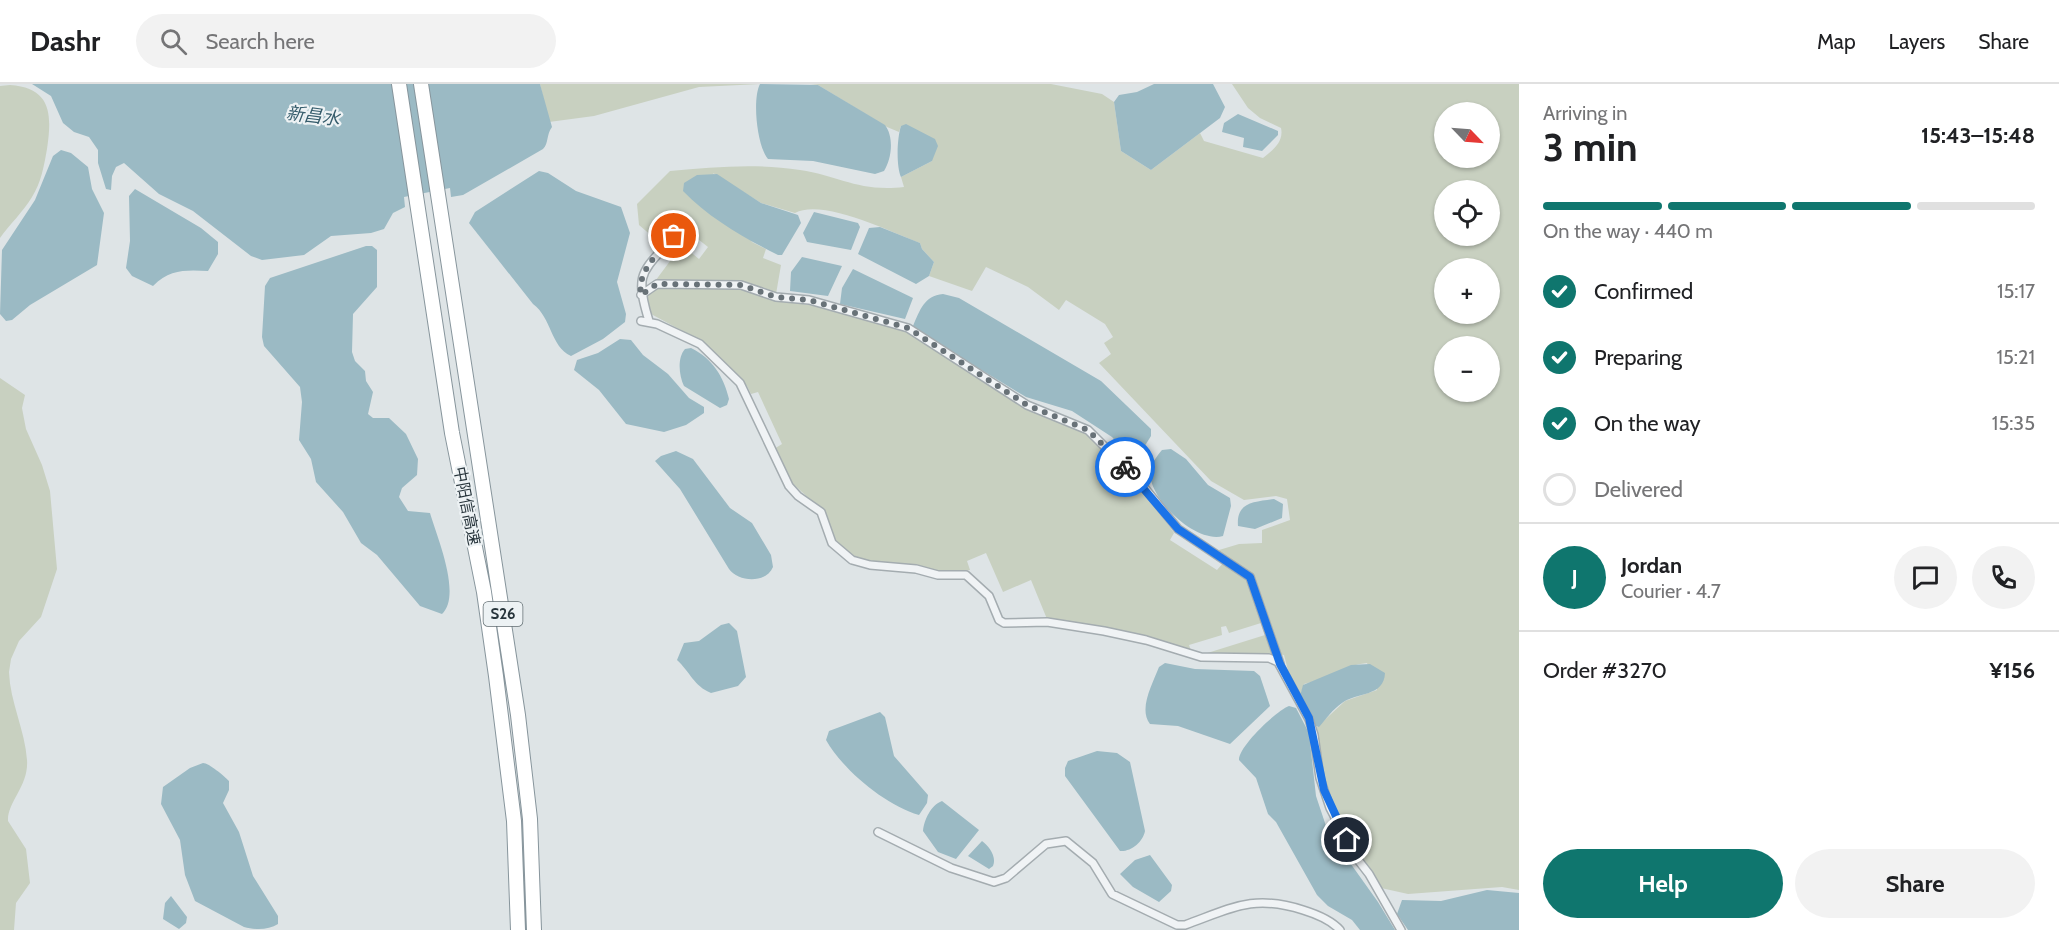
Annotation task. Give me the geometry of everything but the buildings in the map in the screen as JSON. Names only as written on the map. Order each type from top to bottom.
[{"type":"highway","name":"中阳信高速","points":[[399,84],[452,433],[484,592],[498,686],[514,821],[518,930]]},
{"type":"highway","name":"中阳信高速","points":[[421,84],[452,300],[518,715],[531,829],[534,930]]},
{"type":"street","points":[[674,236],[644,270],[639,286],[645,321],[700,344],[740,383],[789,486],[821,512],[832,543],[852,560],[870,565],[916,568],[947,576],[966,575],[989,596],[999,620],[1004,623],[1047,622],[1146,640],[1201,657],[1269,658],[1280,664]]},
{"type":"street","points":[[641,295],[657,284],[741,285],[776,297],[809,300],[908,328],[1027,405],[1088,430],[1139,481],[1178,529],[1250,577],[1280,664],[1309,718],[1314,735],[1320,778],[1330,808],[1355,856],[1369,874],[1401,930]]},
{"type":"street","points":[[878,832],[951,868],[994,882],[1006,878],[1046,844],[1064,840],[1093,863],[1112,894],[1177,925],[1185,925],[1248,904],[1271,901],[1312,912],[1340,930]]},
{"type":"green space","points":[[540,84],[760,84],[699,87],[594,116],[549,122]]},
{"type":"green space","points":[[810,84],[1051,84],[1102,94],[1114,102],[1121,151],[1151,170],[1200,133],[1204,141],[1263,158],[1274,149],[1281,137],[1281,128],[1260,118],[1248,108],[1232,84],[1519,84],[1519,890],[1502,887],[1408,894],[1381,888],[1368,870],[1346,832],[1329,792],[1323,771],[1317,727],[1345,701],[1377,690],[1367,663],[1351,666],[1304,684],[1300,696],[1290,678],[1284,655],[1267,653],[1201,655],[1265,635],[1261,623],[1229,633],[1226,626],[1221,627],[1222,635],[1189,645],[1191,651],[1142,635],[1047,619],[1031,580],[1003,592],[986,553],[967,561],[970,570],[939,573],[920,566],[882,565],[848,554],[835,540],[825,513],[791,482],[774,449],[782,444],[758,392],[751,394],[747,386],[705,343],[651,314],[644,296],[682,245],[699,259],[708,247],[675,221],[659,242],[639,225],[637,204],[670,171],[703,168],[735,166],[784,168],[861,185],[904,187],[901,177],[932,161],[901,126],[899,132],[818,85]],"holes":[[[713,173],[761,203],[795,213],[807,210],[839,213],[920,243],[922,249],[934,262],[929,276],[972,291],[986,267],[1028,287],[1059,310],[1066,300],[1105,324],[1113,337],[1104,343],[1111,354],[1099,363],[1211,481],[1244,500],[1276,496],[1287,499],[1290,520],[1262,530],[1262,543],[1239,544],[1219,550],[1223,563],[1217,570],[1170,540],[1174,533],[1142,489],[1147,481],[1090,427],[1027,403],[906,331],[829,308],[775,300],[781,265],[763,258],[766,249],[752,242]]]},
{"type":"green space","points":[[10,85],[34,91],[41,98],[49,115],[49,137],[40,180],[35,192],[0,238],[0,86]]},
{"type":"green space","points":[[0,378],[25,395],[22,408],[26,429],[42,465],[50,491],[57,569],[41,617],[19,641],[11,659],[9,672],[12,694],[26,749],[27,769],[22,786],[11,807],[8,821],[26,849],[30,883],[16,903],[14,930],[0,930]]},
{"type":"water","name":"新昌水","points":[[32,84],[540,84],[552,127],[543,149],[463,195],[451,197],[450,188],[404,197],[405,207],[393,213],[384,229],[371,233],[331,236],[304,255],[262,260],[251,256],[193,211],[159,194],[124,163],[116,167],[112,176],[111,190],[106,189],[98,163],[98,150],[89,137],[74,132],[63,123],[51,96]]},
{"type":"water","points":[[760,84],[818,85],[885,125],[890,135],[891,148],[884,171],[875,174],[813,161],[768,159],[761,144],[757,122],[756,100]]},
{"type":"water","points":[[1154,84],[1213,84],[1225,107],[1220,118],[1151,170],[1121,151],[1114,102],[1119,95],[1137,92]]},
{"type":"water","points":[[1238,114],[1278,131],[1278,135],[1262,151],[1243,147],[1244,138],[1222,132],[1224,123]]},
{"type":"water","points":[[906,124],[935,139],[938,146],[932,161],[901,177],[898,166],[898,145],[901,126]]},
{"type":"water","points":[[61,150],[71,153],[88,167],[92,189],[104,213],[97,265],[30,305],[12,320],[6,321],[0,314],[2,250],[35,200],[53,156]]},
{"type":"water","points":[[539,171],[548,173],[576,191],[621,207],[630,233],[617,282],[626,314],[625,322],[603,339],[571,356],[559,346],[539,310],[469,223],[475,212]]},
{"type":"water","points":[[717,174],[761,203],[798,215],[801,223],[782,255],[778,255],[728,227],[683,191],[684,183],[697,175]]},
{"type":"water","points":[[135,189],[201,228],[218,242],[218,254],[208,271],[185,271],[172,274],[159,280],[153,286],[132,276],[126,268],[130,241],[129,196]]},
{"type":"water","points":[[814,212],[858,223],[860,227],[851,250],[807,242],[803,233]]},
{"type":"water","points":[[880,227],[920,243],[922,249],[934,262],[929,276],[916,284],[858,254],[869,228]]},
{"type":"water","points":[[372,246],[377,250],[377,287],[353,314],[352,352],[355,361],[365,371],[366,381],[373,392],[368,414],[373,418],[389,418],[406,434],[418,459],[417,475],[402,488],[399,497],[408,511],[430,513],[449,580],[448,605],[442,614],[420,606],[377,555],[361,543],[343,512],[316,482],[311,459],[299,440],[302,402],[300,387],[264,346],[262,337],[265,286],[270,278]]},
{"type":"water","points":[[802,257],[842,266],[828,296],[790,291],[791,272]]},
{"type":"water","points":[[853,269],[913,298],[905,319],[840,304],[842,288]]},
{"type":"water","points":[[943,294],[959,298],[1101,381],[1151,429],[1151,436],[1136,460],[1127,454],[1112,437],[1072,411],[1026,397],[916,330],[913,326],[927,301]]},
{"type":"water","points":[[620,339],[631,340],[643,355],[668,374],[689,398],[704,407],[704,413],[686,425],[664,432],[626,424],[599,390],[574,370],[577,360],[598,353]]},
{"type":"water","points":[[691,348],[705,357],[716,369],[729,399],[727,405],[720,408],[684,386],[680,362],[685,349]]},
{"type":"water","points":[[1171,449],[1186,459],[1208,485],[1230,498],[1231,506],[1223,536],[1212,537],[1187,526],[1175,516],[1156,493],[1151,481],[1150,470],[1162,450]]},
{"type":"water","points":[[676,451],[693,459],[730,508],[752,523],[771,555],[773,567],[764,576],[758,579],[745,579],[729,569],[680,489],[655,461],[661,456]]},
{"type":"water","points":[[1274,499],[1283,504],[1282,518],[1255,529],[1238,526],[1238,518],[1243,508],[1253,503]]},
{"type":"water","points":[[729,623],[737,631],[746,677],[738,686],[711,693],[696,683],[677,660],[684,643],[699,641],[721,625]]},
{"type":"water","points":[[1165,663],[1195,669],[1254,671],[1260,676],[1270,706],[1230,744],[1178,726],[1150,724],[1146,704],[1159,667]]},
{"type":"water","points":[[1370,664],[1385,673],[1380,686],[1369,693],[1342,703],[1319,727],[1316,726],[1300,696],[1303,685],[1351,665]]},
{"type":"water","points":[[1289,706],[1296,708],[1309,733],[1316,796],[1328,832],[1395,930],[1360,930],[1352,920],[1328,906],[1317,895],[1276,822],[1268,814],[1256,778],[1239,760],[1240,754],[1259,730]]},
{"type":"water","points":[[880,712],[885,717],[894,756],[928,795],[927,803],[919,815],[893,803],[866,785],[843,763],[826,740],[829,731]]},
{"type":"water","points":[[1097,751],[1117,753],[1130,762],[1145,831],[1139,842],[1128,850],[1120,851],[1065,776],[1068,761]]},
{"type":"water","points":[[203,763],[213,767],[229,781],[229,790],[223,803],[239,832],[253,876],[278,916],[278,924],[274,926],[262,929],[244,927],[195,901],[185,875],[180,840],[161,804],[163,787],[190,768]]},
{"type":"water","points":[[942,801],[979,830],[956,859],[938,852],[923,831],[929,813]]},
{"type":"water","points":[[982,841],[993,855],[994,863],[989,869],[968,856]]},
{"type":"water","points":[[1150,855],[1172,885],[1171,891],[1159,902],[1133,887],[1120,874],[1135,860]]},
{"type":"water","points":[[1487,890],[1519,893],[1519,930],[1408,930],[1397,914],[1402,900],[1441,901]]},
{"type":"water","points":[[171,896],[187,917],[186,923],[179,929],[163,919],[165,903]]},
{"type":"way so far","points":[[674,236],[644,270],[639,286],[641,295],[657,284],[741,285],[776,297],[809,300],[908,328],[1027,405],[1088,430],[1125,467]]},
{"type":"route","points":[[1125,467],[1178,529],[1243,570],[1252,580],[1280,664],[1290,687],[1309,718],[1314,735],[1320,778],[1330,808],[1347,840]]}]
